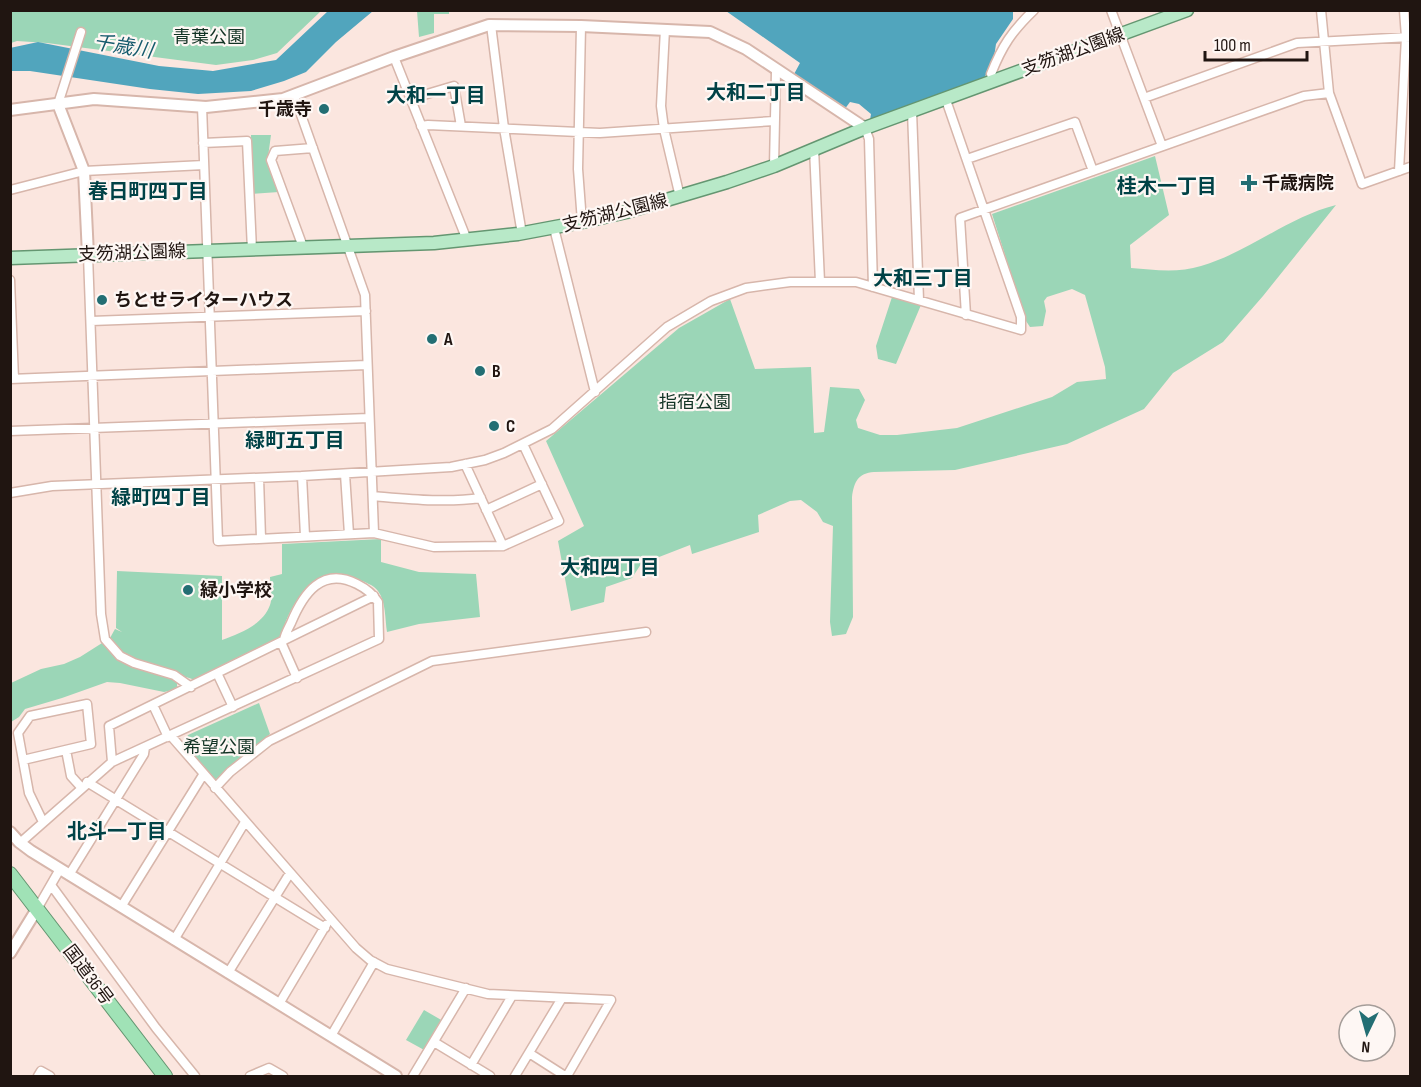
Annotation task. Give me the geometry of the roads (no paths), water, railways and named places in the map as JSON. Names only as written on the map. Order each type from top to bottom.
[{"type":"highway","name":"国道36号","points":[[10,874],[165,1077]]},
{"type":"main road","name":"支笏湖公園線","points":[[10,258],[434,243],[522,234],[554,228],[680,197],[774,166],[865,128],[1187,10]]},
{"type":"street","points":[[994,82],[991,74],[1008,38],[1014,28],[1034,10]]},
{"type":"street","points":[[1111,10],[1162,146]]},
{"type":"street","points":[[1321,10],[1329,93],[1362,184],[1410,167]]},
{"type":"street","points":[[1399,171],[1407,93],[1408,37],[1404,10]]},
{"type":"street","points":[[491,25],[504,128],[522,234]]},
{"type":"street","points":[[10,110],[94,99],[202,106],[258,102],[294,95],[394,57],[491,25],[580,26],[711,32],[746,49],[865,128],[869,139],[873,287]]},
{"type":"street","points":[[580,26],[578,169],[582,222]]},
{"type":"street","points":[[666,29],[661,106],[680,197]]},
{"type":"street","points":[[81,32],[58,104],[84,171],[101,614],[105,639],[120,656],[134,663],[174,675],[191,687]]},
{"type":"street","points":[[1144,98],[1297,44],[1408,37]]},
{"type":"street","points":[[394,57],[467,240]]},
{"type":"street","points":[[774,166],[776,71]]},
{"type":"street","points":[[410,99],[454,86],[461,126]]},
{"type":"street","points":[[966,315],[960,218],[1304,96],[1329,93]]},
{"type":"street","points":[[294,95],[365,295],[374,533]]},
{"type":"street","points":[[10,493],[52,486],[373,473],[465,464],[504,453],[552,429],[659,333],[697,308],[746,288],[790,282],[856,282],[1021,330],[1021,317],[946,100]]},
{"type":"street","points":[[202,106],[218,541],[374,533],[434,547],[503,546],[559,521],[523,444]]},
{"type":"street","points":[[912,111],[919,300]]},
{"type":"street","points":[[421,126],[613,133],[774,121]]},
{"type":"street","points":[[967,159],[1075,122],[1094,171]]},
{"type":"street","points":[[203,143],[247,141],[252,250]]},
{"type":"street","points":[[303,248],[271,160],[275,151],[313,147]]},
{"type":"street","points":[[814,148],[820,282]]},
{"type":"street","points":[[10,190],[84,171],[204,165]]},
{"type":"street","points":[[554,228],[595,392]]},
{"type":"street","points":[[10,280],[12,379],[367,365]]},
{"type":"street","points":[[91,321],[366,311]]},
{"type":"street","points":[[10,432],[369,418]]},
{"type":"street","points":[[465,464],[503,546]]},
{"type":"street","points":[[345,474],[349,534]]},
{"type":"street","points":[[302,476],[305,536]]},
{"type":"street","points":[[259,478],[261,538]]},
{"type":"street","points":[[486,510],[542,484]]},
{"type":"street","points":[[373,496],[428,501],[460,501],[481,498]]},
{"type":"street","points":[[20,843],[84,784],[112,762],[169,737],[297,678],[379,639],[378,602],[374,596],[349,580],[330,578],[302,598],[282,641],[297,678]]},
{"type":"street","points":[[112,762],[109,726],[374,596]]},
{"type":"street","points":[[215,788],[230,772],[269,741],[432,661],[646,632]]},
{"type":"street","points":[[217,673],[233,707]]},
{"type":"street","points":[[23,760],[91,744],[87,704],[30,716],[18,733],[29,793],[43,822]]},
{"type":"street","points":[[153,705],[169,737],[356,948],[374,962],[397,972],[488,994],[611,1000],[566,1077],[529,1053]]},
{"type":"street","points":[[10,953],[51,885],[64,872],[116,799],[144,754],[145,747]]},
{"type":"street","points":[[66,750],[71,776],[116,799],[325,928]]},
{"type":"street","points":[[121,907],[203,775]]},
{"type":"street","points":[[174,940],[245,822]]},
{"type":"street","points":[[10,832],[20,843],[64,872],[331,1036],[382,1073],[396,1077]]},
{"type":"street","points":[[228,973],[290,873]]},
{"type":"street","points":[[51,885],[195,1077]]},
{"type":"street","points":[[279,1004],[330,918]]},
{"type":"street","points":[[331,1036],[374,962]]},
{"type":"street","points":[[413,1077],[466,988]]},
{"type":"street","points":[[471,1065],[512,996]]},
{"type":"street","points":[[515,1077],[562,998]]},
{"type":"street","points":[[434,1042],[490,1077]]},
{"type":"street","points":[[249,1077],[269,1068],[284,1077]]},
{"type":"street","points":[[38,1077],[41,1071],[50,1077]]},
{"type":"water","points":[[1013,10],[1013,19],[996,44],[993,64],[982,81],[870,120],[871,114],[859,104],[850,102],[844,110],[793,76],[800,63],[726,11]]},
{"type":"water","points":[[328,11],[373,11],[336,42],[306,72],[251,91],[198,94],[30,71],[11,71],[10,48],[38,42],[159,66],[213,71],[276,60]]},
{"type":"place","name":"千歳寺","points":[[324,109]]},
{"type":"place","name":"千歳病院","points":[[1249,183]]},
{"type":"place","name":"ちとせライターハウス","points":[[102,300]]},
{"type":"place","name":"A","points":[[432,339]]},
{"type":"place","name":"B","points":[[480,371]]},
{"type":"place","name":"C","points":[[494,426]]},
{"type":"place","name":"緑小学校","points":[[188,590]]},
{"type":"district","name":"大和二丁目","points":[[756,93]]},
{"type":"district","name":"大和一丁目","points":[[436,96]]},
{"type":"district","name":"桂木一丁目","points":[[1167,187]]},
{"type":"district","name":"春日町四丁目","points":[[148,192]]},
{"type":"district","name":"大和三丁目","points":[[923,279]]},
{"type":"district","name":"緑町五丁目","points":[[295,441]]},
{"type":"district","name":"緑町四丁目","points":[[161,498]]},
{"type":"district","name":"大和四丁目","points":[[610,568]]},
{"type":"district","name":"北斗一丁目","points":[[117,832]]},
{"type":"park label","name":"青葉公園","points":[[209,37]]},
{"type":"park label","name":"指宿公園","points":[[695,402]]},
{"type":"park label","name":"希望公園","points":[[219,747]]},
{"type":"water label","name":"千歳川","points":[[123,47]]}]
